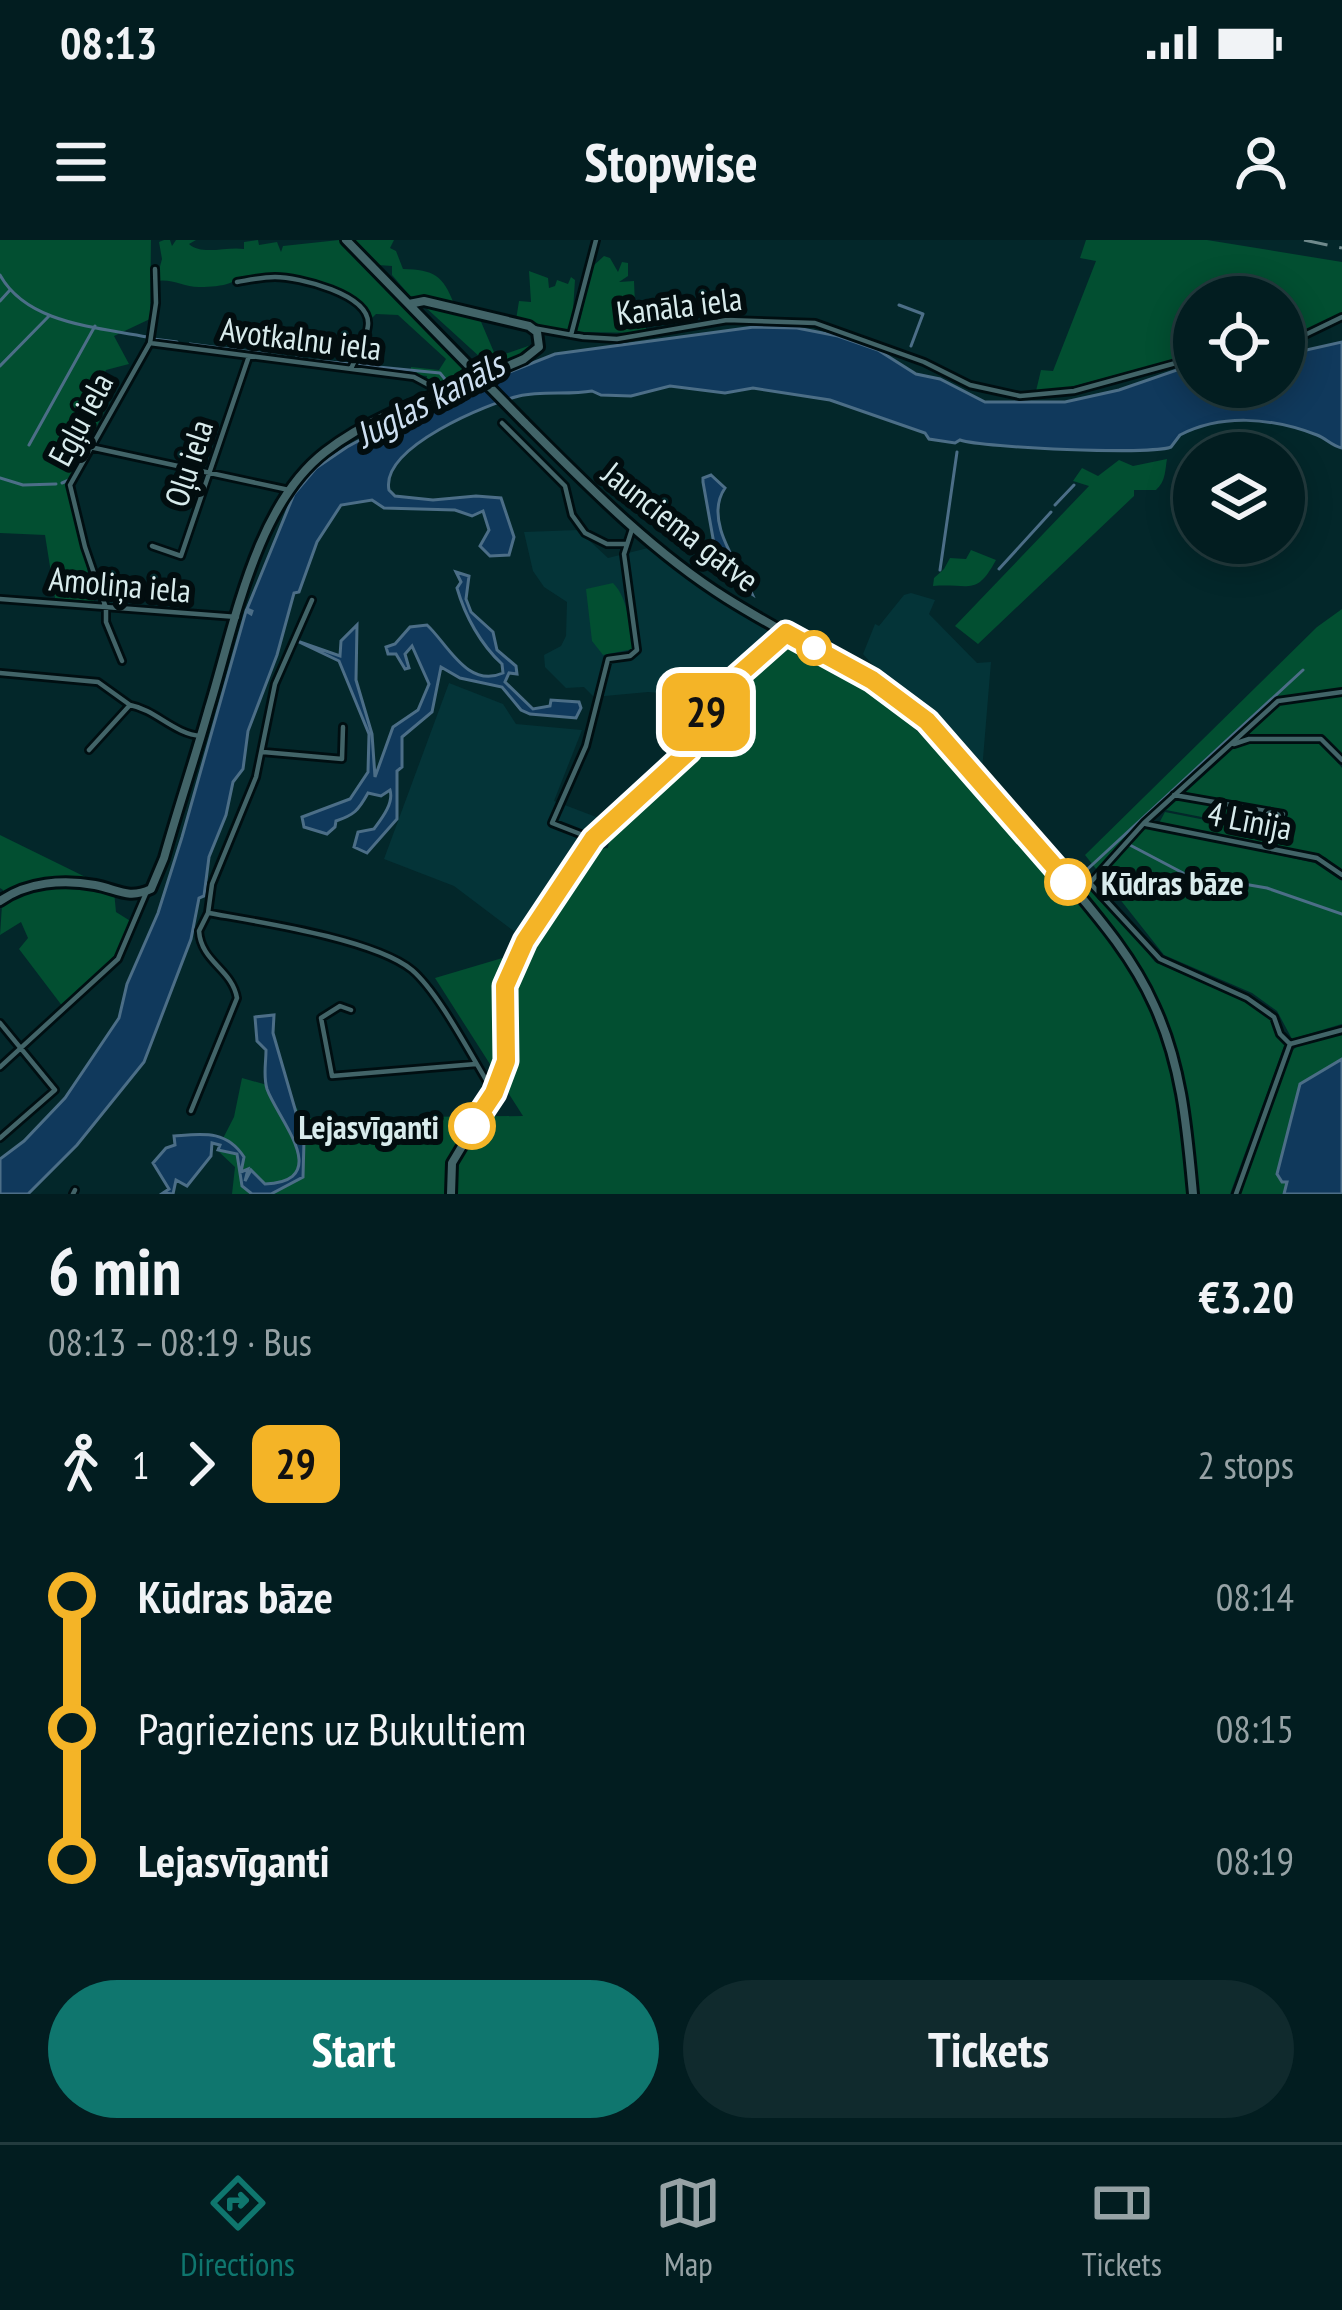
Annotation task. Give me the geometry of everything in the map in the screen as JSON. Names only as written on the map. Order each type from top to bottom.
[{"type":"street","name":"Jaunciema gatve","points":[[346,240],[633,526],[723,596],[872,680],[927,721],[1129,957],[1161,1021],[1179,1075],[1192,1194]]},
{"type":"street","points":[[571,334],[596,240]]},
{"type":"street","name":"Egļu iela","points":[[122,661],[106,622],[70,485],[150,343],[155,269]]},
{"type":"street","points":[[237,282],[298,279],[355,301],[365,310],[369,323],[351,369]]},
{"type":"street","points":[[0,1066],[118,958],[160,872],[237,617],[265,535],[290,490],[310,466],[351,434],[533,354],[540,342],[533,328],[424,302],[409,304]]},
{"type":"street","points":[[1305,335],[1342,317]]},
{"type":"street","name":"Kanāla iela","points":[[533,328],[617,339],[727,320],[815,323],[924,362],[970,385],[1027,397],[1074,391],[1173,364]]},
{"type":"street","name":"Avotkalnu iela","points":[[150,343],[414,377],[442,392]]},
{"type":"street","name":"Oļu iela","points":[[152,546],[181,556],[249,356]]},
{"type":"street","points":[[502,423],[565,486],[572,515],[585,533],[607,544],[625,544]]},
{"type":"street","points":[[89,446],[290,490]]},
{"type":"street","points":[[593,839],[552,823],[586,746],[608,659],[630,656],[637,650],[625,544],[633,526]]},
{"type":"street","name":"Amoliņa iela","points":[[0,599],[237,617]]},
{"type":"street","points":[[191,1111],[237,998],[232,979],[206,955],[199,932],[262,752],[274,684],[312,600]]},
{"type":"street","points":[[451,1194],[452,1163],[497,1088],[506,1061],[503,1008],[508,971],[593,839],[689,751],[717,694],[786,633]]},
{"type":"street","points":[[0,673],[98,682],[185,734],[201,736]]},
{"type":"street","points":[[1090,883],[1144,824],[1278,701],[1342,692]]},
{"type":"street","points":[[89,750],[130,705]]},
{"type":"street","points":[[262,752],[342,759],[343,727]]},
{"type":"street","points":[[1229,746],[1249,739],[1321,739],[1342,760]]},
{"type":"street","points":[[1174,795],[1283,814]]},
{"type":"street","name":"4 Līnija","points":[[1144,824],[1317,858],[1342,875]]},
{"type":"street","points":[[0,901],[55,882],[97,885],[122,895],[148,891]]},
{"type":"street","points":[[1068,882],[1090,883],[1160,959],[1247,998],[1274,1016],[1280,1034],[1290,1044]]},
{"type":"street","points":[[208,913],[261,921],[373,950],[409,968],[497,1088]]},
{"type":"street","points":[[351,1010],[340,1006],[321,1018],[332,1076],[476,1064]]},
{"type":"street","points":[[0,1023],[55,1090],[0,1138]]},
{"type":"street","points":[[1290,1044],[1342,1030]]},
{"type":"street","points":[[1236,1194],[1290,1044]]},
{"type":"shaded area","points":[[754,327],[797,328],[878,350],[916,374],[940,379],[985,402],[1065,402],[1173,371],[1173,408],[1305,408],[1305,350],[1342,342],[1342,448],[1299,429],[1246,420],[1173,432],[1171,447],[1157,449],[1067,450],[955,443],[929,439],[925,433],[830,400],[753,388],[725,393],[670,386],[631,396],[592,391],[519,396],[439,430],[401,458],[391,474],[389,490],[395,496],[433,500],[501,498],[514,537],[509,555],[490,556],[480,546],[489,530],[483,511],[472,516],[455,510],[384,508],[372,500],[341,505],[317,542],[299,592],[294,593],[248,731],[243,769],[233,782],[209,857],[191,939],[144,1062],[77,1145],[28,1194],[0,1194],[0,1159],[65,1098],[119,1018],[127,984],[158,913],[182,837],[246,611],[251,614],[247,609],[294,494],[316,468],[417,409],[555,354]]},
{"type":"shaded area","points":[[711,475],[725,488],[719,501],[720,528],[752,594],[719,572],[703,482]]},
{"type":"shaded area","points":[[578,530],[608,558],[652,547],[730,606],[766,626],[773,640],[716,688],[680,686],[675,694],[594,697],[584,687],[566,688],[545,667],[544,655],[561,646],[566,636],[567,602],[544,587],[533,571],[524,532]]},
{"type":"shaded area","points":[[456,572],[469,576],[466,599],[471,612],[493,632],[497,650],[516,666],[517,674],[509,673],[505,682],[533,709],[550,706],[551,700],[579,702],[576,718],[530,714],[502,687],[460,678],[441,667],[432,712],[402,737],[397,819],[367,853],[354,847],[358,832],[374,829],[389,805],[390,790],[381,796],[368,793],[355,812],[336,821],[327,834],[304,827],[302,817],[350,799],[368,772],[369,734],[339,661],[297,641],[340,656],[341,641],[357,625],[356,680],[372,734],[375,777],[393,727],[418,710],[429,684],[412,646],[405,654],[409,668],[405,669],[396,654],[388,654],[386,647],[410,627],[427,625],[468,670],[490,676],[503,673],[502,664],[469,619]]},
{"type":"shaded area","points":[[904,595],[935,600],[929,614],[977,663],[991,662],[982,771],[923,706],[863,654],[875,624],[879,626]]},
{"type":"shaded area","points":[[449,683],[503,704],[516,724],[582,730],[554,801],[599,818],[523,938],[454,886],[384,859]]},
{"type":"shaded area","points":[[274,1015],[273,1033],[304,1140],[303,1177],[271,1194],[252,1194],[242,1186],[237,1154],[218,1150],[220,1145],[212,1143],[211,1156],[187,1186],[176,1180],[173,1194],[163,1193],[169,1189],[153,1163],[175,1145],[174,1136],[212,1135],[229,1142],[244,1157],[241,1172],[248,1169],[245,1181],[251,1170],[265,1184],[286,1180],[296,1172],[296,1146],[267,1089],[266,1050],[257,1041],[255,1017]]},
{"type":"shaded area","points":[[1342,1059],[1342,1194],[1284,1194],[1287,1182],[1277,1174],[1300,1084]]},
{"type":"green space","points":[[0,240],[151,240],[150,319],[114,336],[129,364],[106,370],[104,375],[112,384],[95,404],[104,412],[69,480],[94,602],[55,598],[45,535],[0,533]]},
{"type":"green space","points":[[176,240],[196,240],[189,244],[208,250],[244,249],[244,242],[258,240],[259,245],[277,242],[281,252],[283,246],[339,240],[469,375],[436,390],[426,383],[427,376],[410,374],[411,367],[439,370],[446,359],[398,315],[376,314],[368,322],[352,296],[318,281],[260,275],[195,287],[156,281],[162,259],[159,242],[172,246]]},
{"type":"green space","points":[[354,240],[394,240],[390,248],[403,269],[436,276],[454,304],[410,296],[392,275],[392,266],[378,265]]},
{"type":"green space","points":[[1086,240],[1207,240],[1342,262],[1342,314],[1305,331],[1305,276],[1173,276],[1173,360],[1071,387],[1036,391],[1041,370],[1053,371],[1096,261],[1080,258]]},
{"type":"green space","points":[[604,256],[618,272],[622,262],[628,263],[628,276],[619,282],[634,281],[635,305],[646,317],[646,333],[577,332],[593,266]]},
{"type":"green space","points":[[529,271],[548,278],[549,288],[557,280],[568,284],[571,277],[575,280],[572,326],[566,331],[516,320],[519,301],[531,302]]},
{"type":"green space","points":[[424,306],[479,317],[496,357],[536,346],[493,369]]},
{"type":"green space","points":[[1167,459],[1156,490],[1134,490],[1134,496],[978,644],[955,626],[1089,486],[1073,481],[1082,468],[1098,476],[1119,460],[1133,466]]},
{"type":"green space","points":[[971,550],[996,560],[983,579],[971,586],[933,586],[950,558],[966,559]]},
{"type":"green space","points":[[613,583],[625,605],[633,649],[603,655],[592,641],[586,589]]},
{"type":"green space","points":[[1342,609],[1342,753],[1333,757],[1342,768],[1342,871],[1325,857],[1272,849],[1276,835],[1289,834],[1166,810],[1270,709],[1153,808],[1150,822],[1158,825],[1165,812],[1266,832],[1261,847],[1176,832],[1315,863],[1342,881],[1342,1024],[1292,1039],[1277,1011],[1252,993],[1164,955],[1085,855],[1317,627]]},
{"type":"green space","points":[[781,643],[892,704],[1057,880],[1089,879],[1155,962],[1242,1000],[1271,1019],[1285,1044],[1230,1194],[232,1194],[235,1167],[217,1150],[234,1117],[242,1078],[285,1090],[303,1118],[523,1116],[435,978],[519,953],[597,849],[608,848],[610,835],[689,764],[718,702]]},
{"type":"green space","points":[[0,835],[114,891],[116,912],[132,922],[116,954],[63,1007],[19,949],[28,938],[21,922],[0,935]]},
{"type":"green space","points":[[1342,1032],[1342,1194],[1236,1194],[1286,1056],[1302,1042]]},
{"type":"waterway","points":[[0,275],[12,291],[45,314],[147,337]]},
{"type":"waterway","points":[[0,301],[10,290]]},
{"type":"waterway","points":[[899,305],[923,314],[911,346]]},
{"type":"waterway","points":[[0,366],[49,316]]},
{"type":"waterway","points":[[29,445],[95,326]]},
{"type":"waterway","points":[[153,339],[177,342]]},
{"type":"waterway","points":[[190,344],[267,354]]},
{"type":"waterway","points":[[272,355],[286,357]]},
{"type":"waterway","points":[[296,358],[302,359]]},
{"type":"waterway","points":[[309,360],[350,364]]},
{"type":"waterway","name":"Juglas kanāls","points":[[357,365],[440,373],[449,384]]},
{"type":"waterway","points":[[940,570],[957,452]]},
{"type":"waterway","points":[[0,478],[23,485],[56,484]]},
{"type":"waterway","points":[[62,483],[69,480]]},
{"type":"waterway","points":[[1055,505],[1074,485]]},
{"type":"waterway","points":[[999,569],[1051,512]]},
{"type":"waterway","points":[[1080,876],[1303,670]]},
{"type":"waterway","points":[[1122,851],[1128,844],[1185,874],[1267,888],[1342,914]]},
{"type":"railway","points":[[1304,240],[1342,248]]},
{"type":"bus line","name":"29","points":[[472,1126],[494,1093],[506,1061],[505,986],[525,941],[593,839],[689,751],[717,694],[786,633],[872,680],[927,721],[1068,882]]},
{"type":"place","name":"Kūdras bāze","points":[[1068,882]]},
{"type":"place","name":"Lejasvīganti","points":[[472,1126]]}]
